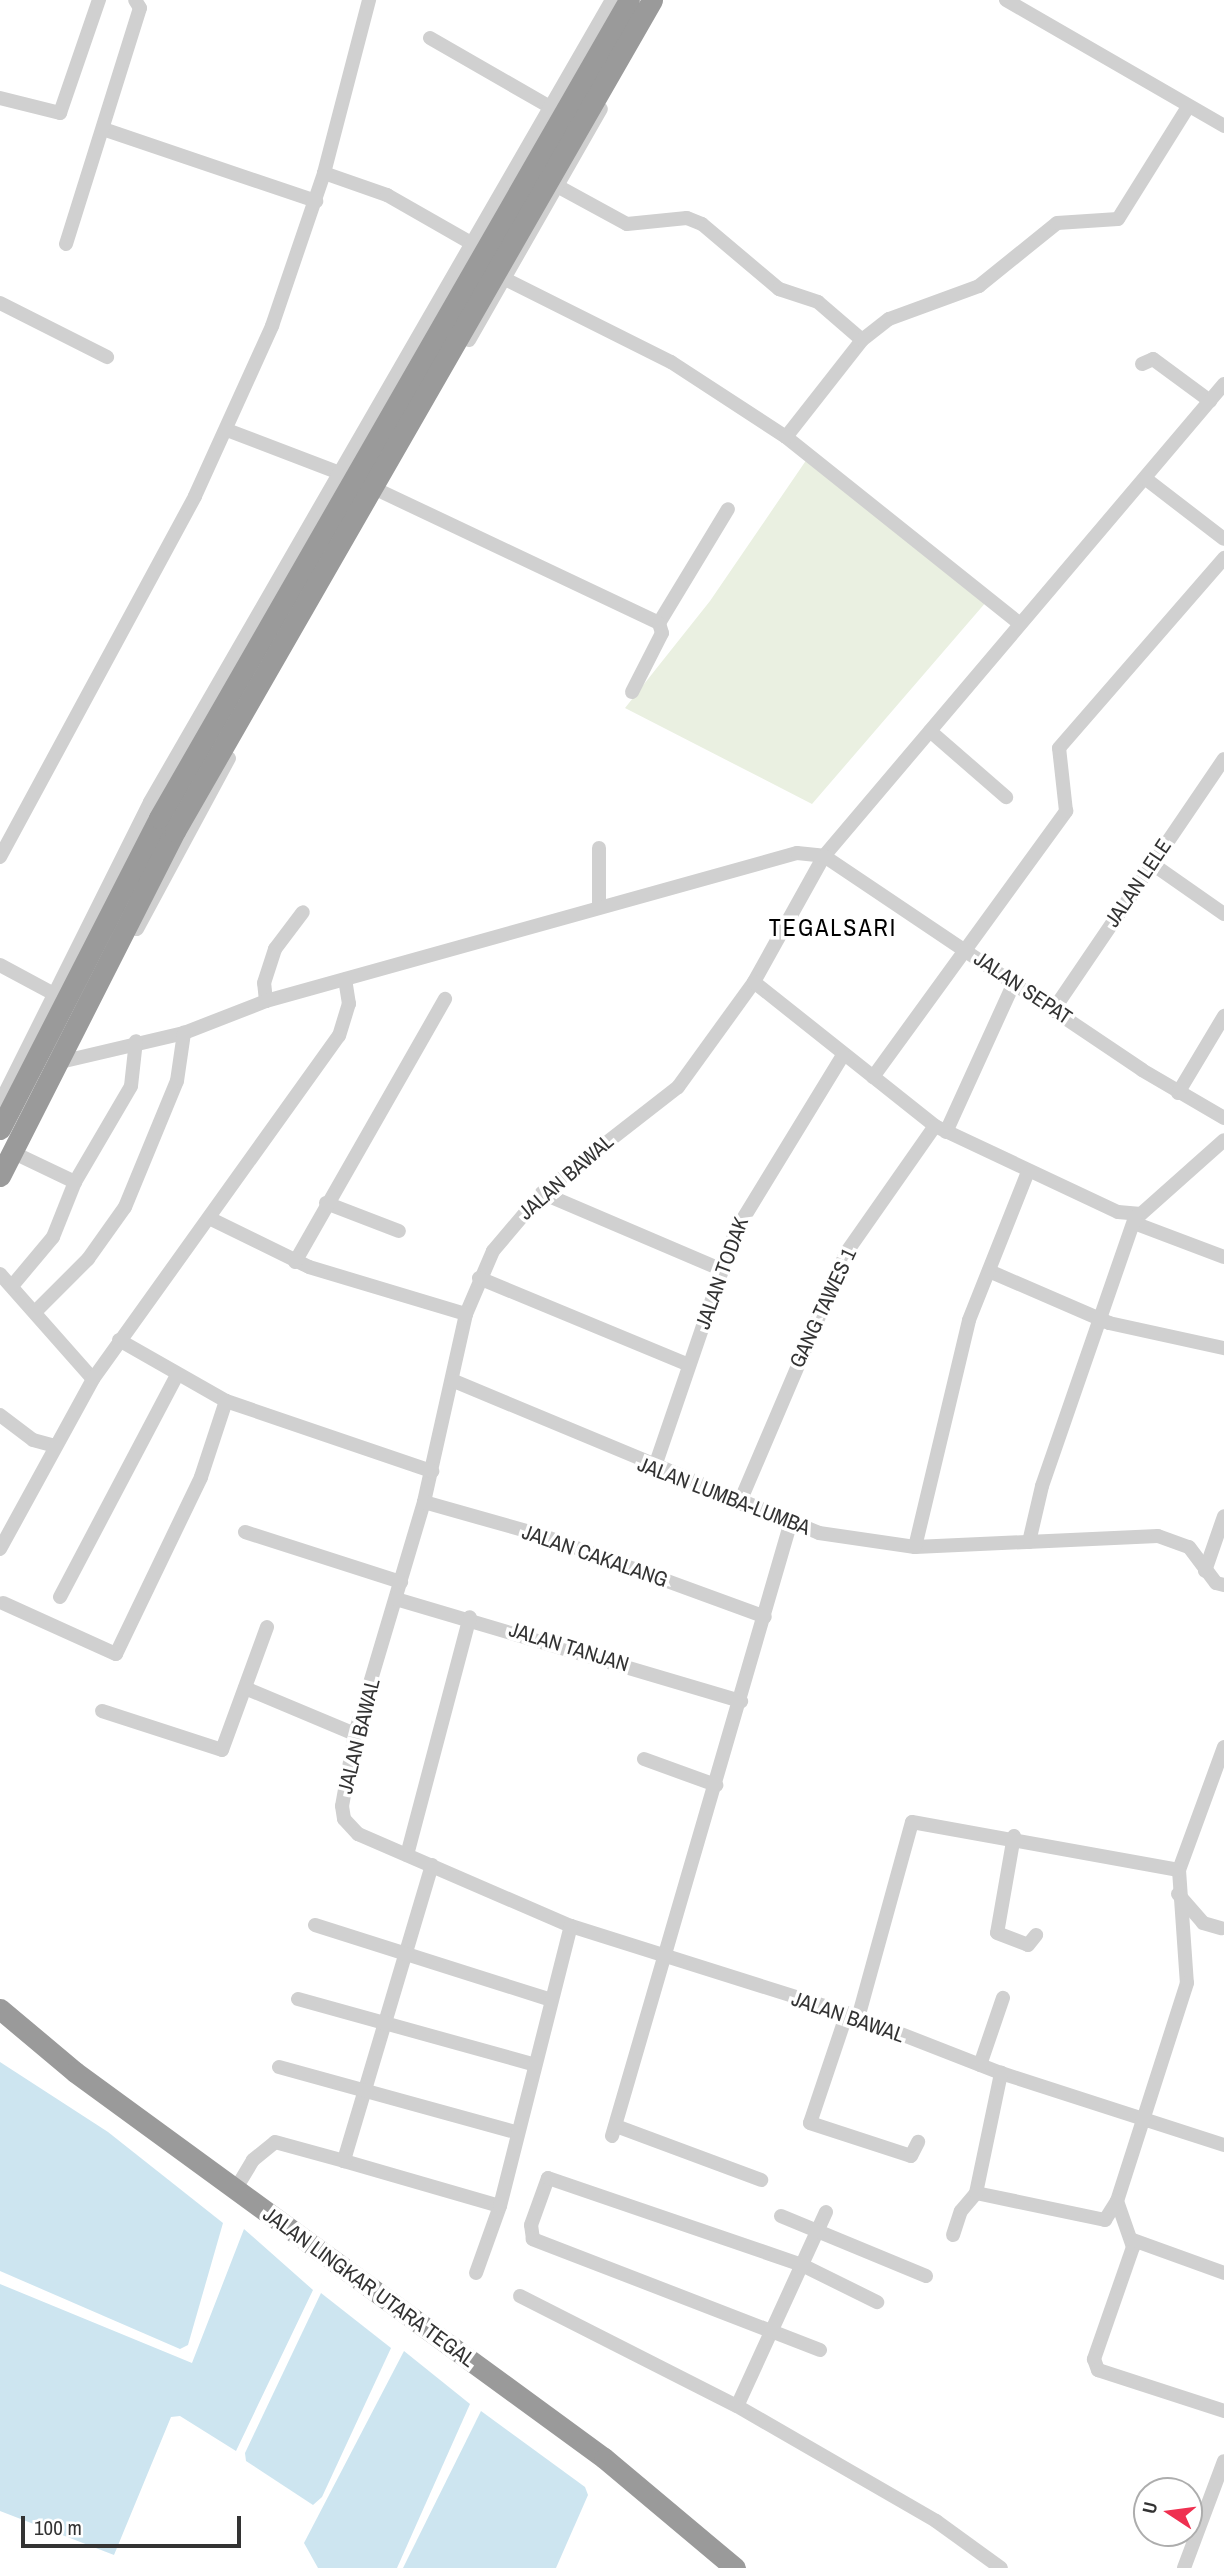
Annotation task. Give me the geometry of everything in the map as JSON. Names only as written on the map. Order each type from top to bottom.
[{"type":"highway","points":[[0,1129],[159,818],[629,0]]},
{"type":"highway","points":[[0,1176],[276,651],[652,0]]},
{"type":"highway","name":"JALAN LINGKAR UTARA TEGAL","points":[[0,2008],[75,2072],[604,2458],[735,2568]]},
{"type":"street","points":[[0,98],[61,113],[99,0]]},
{"type":"street","points":[[66,244],[106,130],[140,8],[135,0]]},
{"type":"street","points":[[0,857],[227,430],[282,300],[316,201],[369,0]]},
{"type":"street","points":[[0,1103],[4,1087],[150,802],[342,474],[612,0]]},
{"type":"street","points":[[61,1062],[380,491],[559,187],[661,0]]},
{"type":"street","points":[[1006,0],[1224,126]]},
{"type":"street","points":[[430,38],[550,107]]},
{"type":"street","points":[[786,438],[862,340],[908,310],[979,286],[1057,223],[1118,219],[1188,107]]},
{"type":"street","points":[[106,130],[316,201]]},
{"type":"street","points":[[324,173],[387,195],[473,244]]},
{"type":"street","points":[[559,187],[627,223],[687,218],[702,224],[779,289],[818,302],[862,340]]},
{"type":"street","points":[[505,279],[671,362],[786,438],[1019,623]]},
{"type":"street","points":[[0,303],[107,357]]},
{"type":"street","points":[[1142,365],[1155,361],[1210,401]]},
{"type":"street","name":"JALAN BAWAL","points":[[1224,384],[824,856],[754,982],[678,1087],[542,1193],[479,1278],[466,1314],[454,1381],[424,1502],[355,1734],[342,1795],[344,1819],[358,1834],[407,1855],[430,1871],[665,1966],[853,2015],[980,2064],[999,2084],[1137,2117],[1224,2145]]},
{"type":"street","points":[[227,430],[342,474]]},
{"type":"street","points":[[1146,479],[1224,539]]},
{"type":"street","points":[[380,491],[659,623]]},
{"type":"street","points":[[632,692],[662,633],[659,623],[728,509]]},
{"type":"street","points":[[873,1077],[1066,811],[1059,748],[1224,558]]},
{"type":"street","points":[[930,731],[1006,797]]},
{"type":"street","name":"JALAN LELE","points":[[1054,1009],[1224,759]]},
{"type":"street","points":[[599,848],[599,907]]},
{"type":"street","points":[[61,1062],[136,1041],[184,1033],[267,1001],[797,853],[824,856]]},
{"type":"street","name":"JALAN SEPAT","points":[[824,856],[1178,1093],[1224,1118]]},
{"type":"street","points":[[1151,863],[1224,914]]},
{"type":"street","points":[[267,1001],[264,983],[275,949],[303,912]]},
{"type":"street","points":[[0,965],[54,994]]},
{"type":"street","points":[[0,1549],[93,1379],[339,1036],[349,1004],[345,979]]},
{"type":"street","points":[[754,982],[940,1129],[1134,1220],[1224,1257]]},
{"type":"street","name":"GANG TAWES 1","points":[[739,1504],[846,1253],[940,1129],[1014,983]]},
{"type":"street","points":[[295,1262],[326,1203],[445,999]]},
{"type":"street","points":[[1178,1093],[1224,1016]]},
{"type":"street","points":[[35,1312],[88,1259],[125,1207],[177,1081],[184,1033]]},
{"type":"street","points":[[12,1286],[53,1237],[75,1182],[131,1086],[136,1041]]},
{"type":"street","name":"JALAN TODAK","points":[[654,1469],[720,1269],[747,1208],[843,1055]]},
{"type":"street","points":[[1029,1542],[1134,1220],[1224,1140]]},
{"type":"street","points":[[12,1152],[75,1182]]},
{"type":"street","points":[[915,1548],[942,1414],[989,1271],[1028,1172]]},
{"type":"street","points":[[542,1193],[720,1269]]},
{"type":"street","points":[[326,1203],[399,1231]]},
{"type":"street","points":[[209,1218],[295,1262],[466,1314]]},
{"type":"street","points":[[989,1271],[1101,1318],[1224,1348]]},
{"type":"street","points":[[0,1274],[93,1379]]},
{"type":"street","points":[[479,1278],[689,1365]]},
{"type":"street","points":[[119,1340],[226,1401],[432,1471]]},
{"type":"street","points":[[60,1597],[177,1374]]},
{"type":"street","name":"JALAN LUMBA-LUMBA","points":[[454,1381],[654,1469],[790,1525],[915,1548],[1157,1536],[1189,1546],[1205,1571],[1224,1585]]},
{"type":"street","points":[[3,1603],[116,1654],[201,1477],[226,1401]]},
{"type":"street","points":[[0,1415],[33,1440],[55,1446]]},
{"type":"street","name":"JALAN CAKALANG","points":[[424,1502],[544,1536],[765,1617]]},
{"type":"street","points":[[1205,1571],[1224,1516]]},
{"type":"street","points":[[761,2180],[614,2131],[660,1990],[790,1525]]},
{"type":"street","points":[[245,1532],[401,1582]]},
{"type":"street","name":"JALAN TANJAN","points":[[396,1599],[470,1617],[741,1701]]},
{"type":"street","points":[[407,1855],[470,1617]]},
{"type":"street","points":[[103,1711],[222,1749],[267,1627]]},
{"type":"street","points":[[245,1688],[355,1734]]},
{"type":"street","points":[[976,2193],[1102,2219],[1117,2201],[1137,2117],[1187,1983],[1179,1870],[1224,1747]]},
{"type":"street","points":[[644,1759],[716,1785]]},
{"type":"street","points":[[918,2142],[911,2156],[810,2123],[840,2035],[853,2015],[912,1822],[1014,1836],[1179,1870]]},
{"type":"street","points":[[1014,1836],[997,1933],[1028,1945],[1035,1935]]},
{"type":"street","points":[[344,2161],[430,1871]]},
{"type":"street","points":[[1182,1897],[1203,1923],[1221,1928]]},
{"type":"street","points":[[315,1925],[551,2000]]},
{"type":"street","points":[[476,2273],[500,2206],[532,2064],[571,1926]]},
{"type":"street","points":[[980,2064],[1003,1998]]},
{"type":"street","points":[[298,1999],[532,2064]]},
{"type":"street","points":[[279,2067],[515,2132]]},
{"type":"street","points":[[953,2235],[961,2211],[976,2193],[999,2084]]},
{"type":"street","points":[[235,2190],[253,2160],[275,2142],[500,2206]]},
{"type":"street","points":[[820,2350],[772,2329],[533,2239],[531,2225],[546,2182],[557,2176],[802,2265],[877,2301]]},
{"type":"street","points":[[1117,2201],[1133,2240],[1094,2365],[1224,2410]]},
{"type":"street","points":[[737,2406],[826,2212]]},
{"type":"street","points":[[781,2216],[926,2276]]},
{"type":"street","points":[[1133,2240],[1224,2273]]},
{"type":"street","points":[[520,2296],[737,2406],[936,2521],[1000,2568]]},
{"type":"street","points":[[1184,2568],[1224,2460]]},
{"type":"green space","points":[[807,459],[993,594],[812,804],[625,708],[710,601]]},
{"type":"water","points":[[0,2062],[108,2132],[223,2223],[188,2345],[180,2349],[0,2271]]},
{"type":"water","points":[[244,2229],[313,2290],[236,2451],[180,2416],[171,2417],[114,2555],[0,2511],[0,2284],[192,2363]]},
{"type":"water","points":[[321,2293],[391,2348],[322,2497],[313,2505],[246,2461],[245,2453]]},
{"type":"water","points":[[404,2351],[470,2404],[397,2568],[318,2568],[304,2543]]},
{"type":"water","points":[[481,2411],[585,2487],[588,2495],[556,2568],[403,2568]]},
{"type":"district","name":"TEGALSARI","points":[[833,928]]}]
